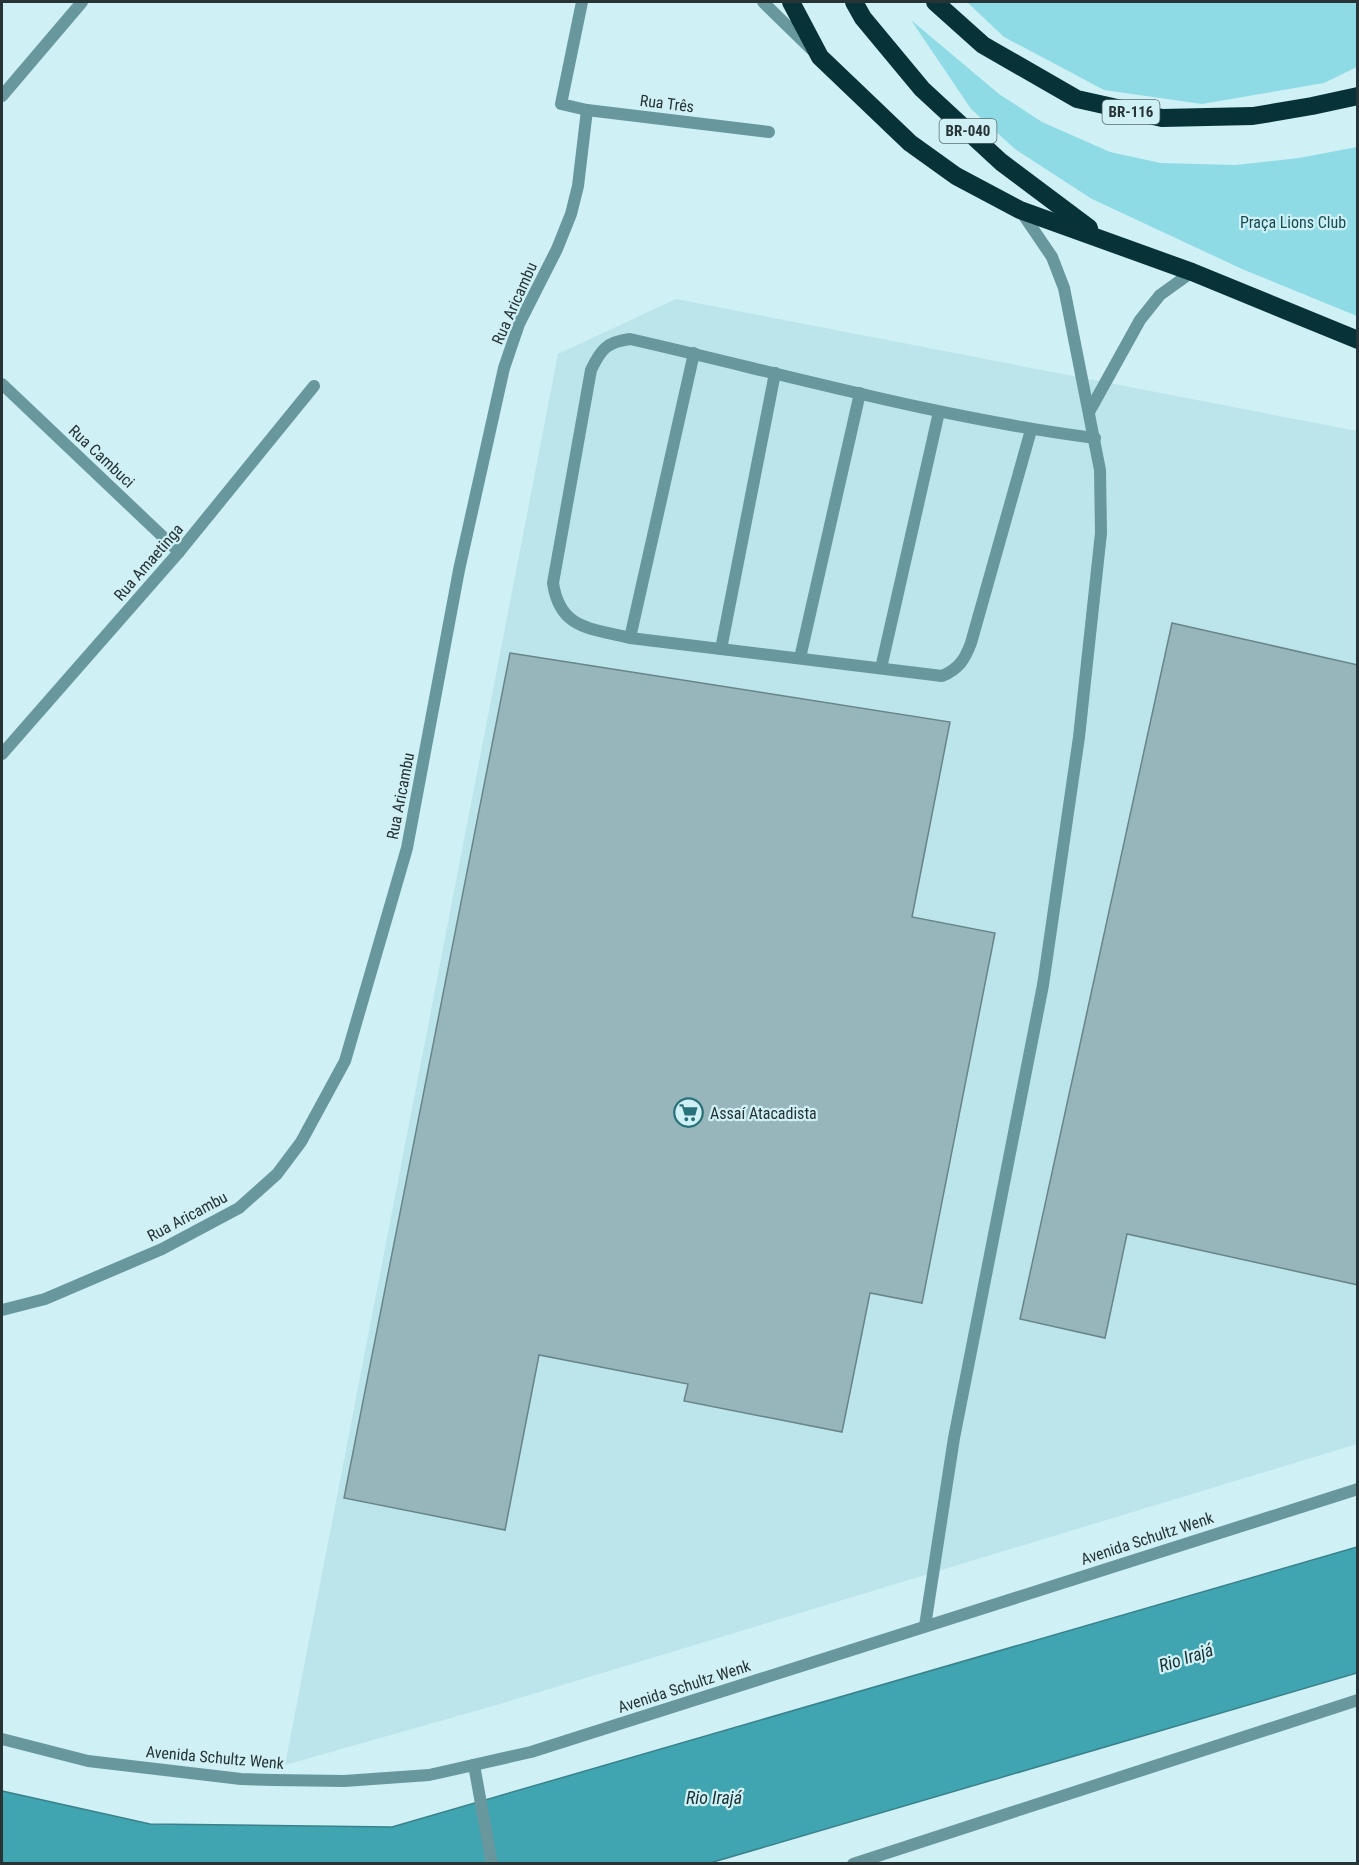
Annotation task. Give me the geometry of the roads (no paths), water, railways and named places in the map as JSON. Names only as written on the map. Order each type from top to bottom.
[{"type":"highway","points":[[791,2],[820,57],[910,143],[956,176],[1020,210],[1103,239]]},
{"type":"highway","name":"BR-040","points":[[854,2],[863,18],[922,88],[1001,162],[1103,239],[1192,272],[1358,340]]},
{"type":"highway","name":"BR-116","points":[[935,2],[983,45],[1077,99],[1151,116],[1162,118],[1253,116],[1358,96]]},
{"type":"street","points":[[2,96],[82,2]]},
{"type":"street","name":"Rua Três","points":[[582,2],[561,104],[587,110],[769,132]]},
{"type":"street","points":[[763,2],[820,57]]},
{"type":"street","name":"Rua Aricambu","points":[[2,1310],[45,1299],[88,1281],[162,1249],[239,1208],[277,1174],[301,1142],[345,1060],[407,848],[459,570],[504,368],[519,324],[557,249],[571,214],[578,186],[587,110]]},
{"type":"street","points":[[925,1626],[954,1438],[1042,985],[1079,737],[1101,533],[1100,470],[1064,288],[1052,257],[1020,210]]},
{"type":"street","points":[[1089,412],[1140,320],[1160,295],[1192,272]]},
{"type":"street","points":[[1031,430],[965,658],[955,670],[942,676],[630,638],[584,626],[570,619],[559,609],[553,583],[591,370],[604,348],[616,340],[630,339],[694,353],[939,412],[1031,430],[1095,438]]},
{"type":"street","points":[[630,638],[694,353]]},
{"type":"street","points":[[721,649],[775,373]]},
{"type":"street","name":"Rua Cambuci","points":[[2,384],[179,552]]},
{"type":"street","name":"Rua Amaetinga","points":[[2,754],[179,552],[314,386]]},
{"type":"street","points":[[800,658],[860,393]]},
{"type":"street","points":[[881,669],[939,412]]},
{"type":"street","name":"Avenida Schultz Wenk","points":[[2,1739],[88,1761],[241,1779],[344,1781],[429,1775],[531,1752],[1358,1489]]},
{"type":"street","points":[[853,1863],[1358,1700]]},
{"type":"street","points":[[474,1765],[492,1863]]},
{"type":"water","name":"Rio Irajá","points":[[1357,1547],[1357,1673],[710,1863],[2,1864],[2,1791],[150,1824],[392,1827]]},
{"type":"place","name":"Assaí Atacadista","points":[[689,1113]]},
{"type":"park label","name":"Praça Lions Club","points":[[1293,222]]}]
